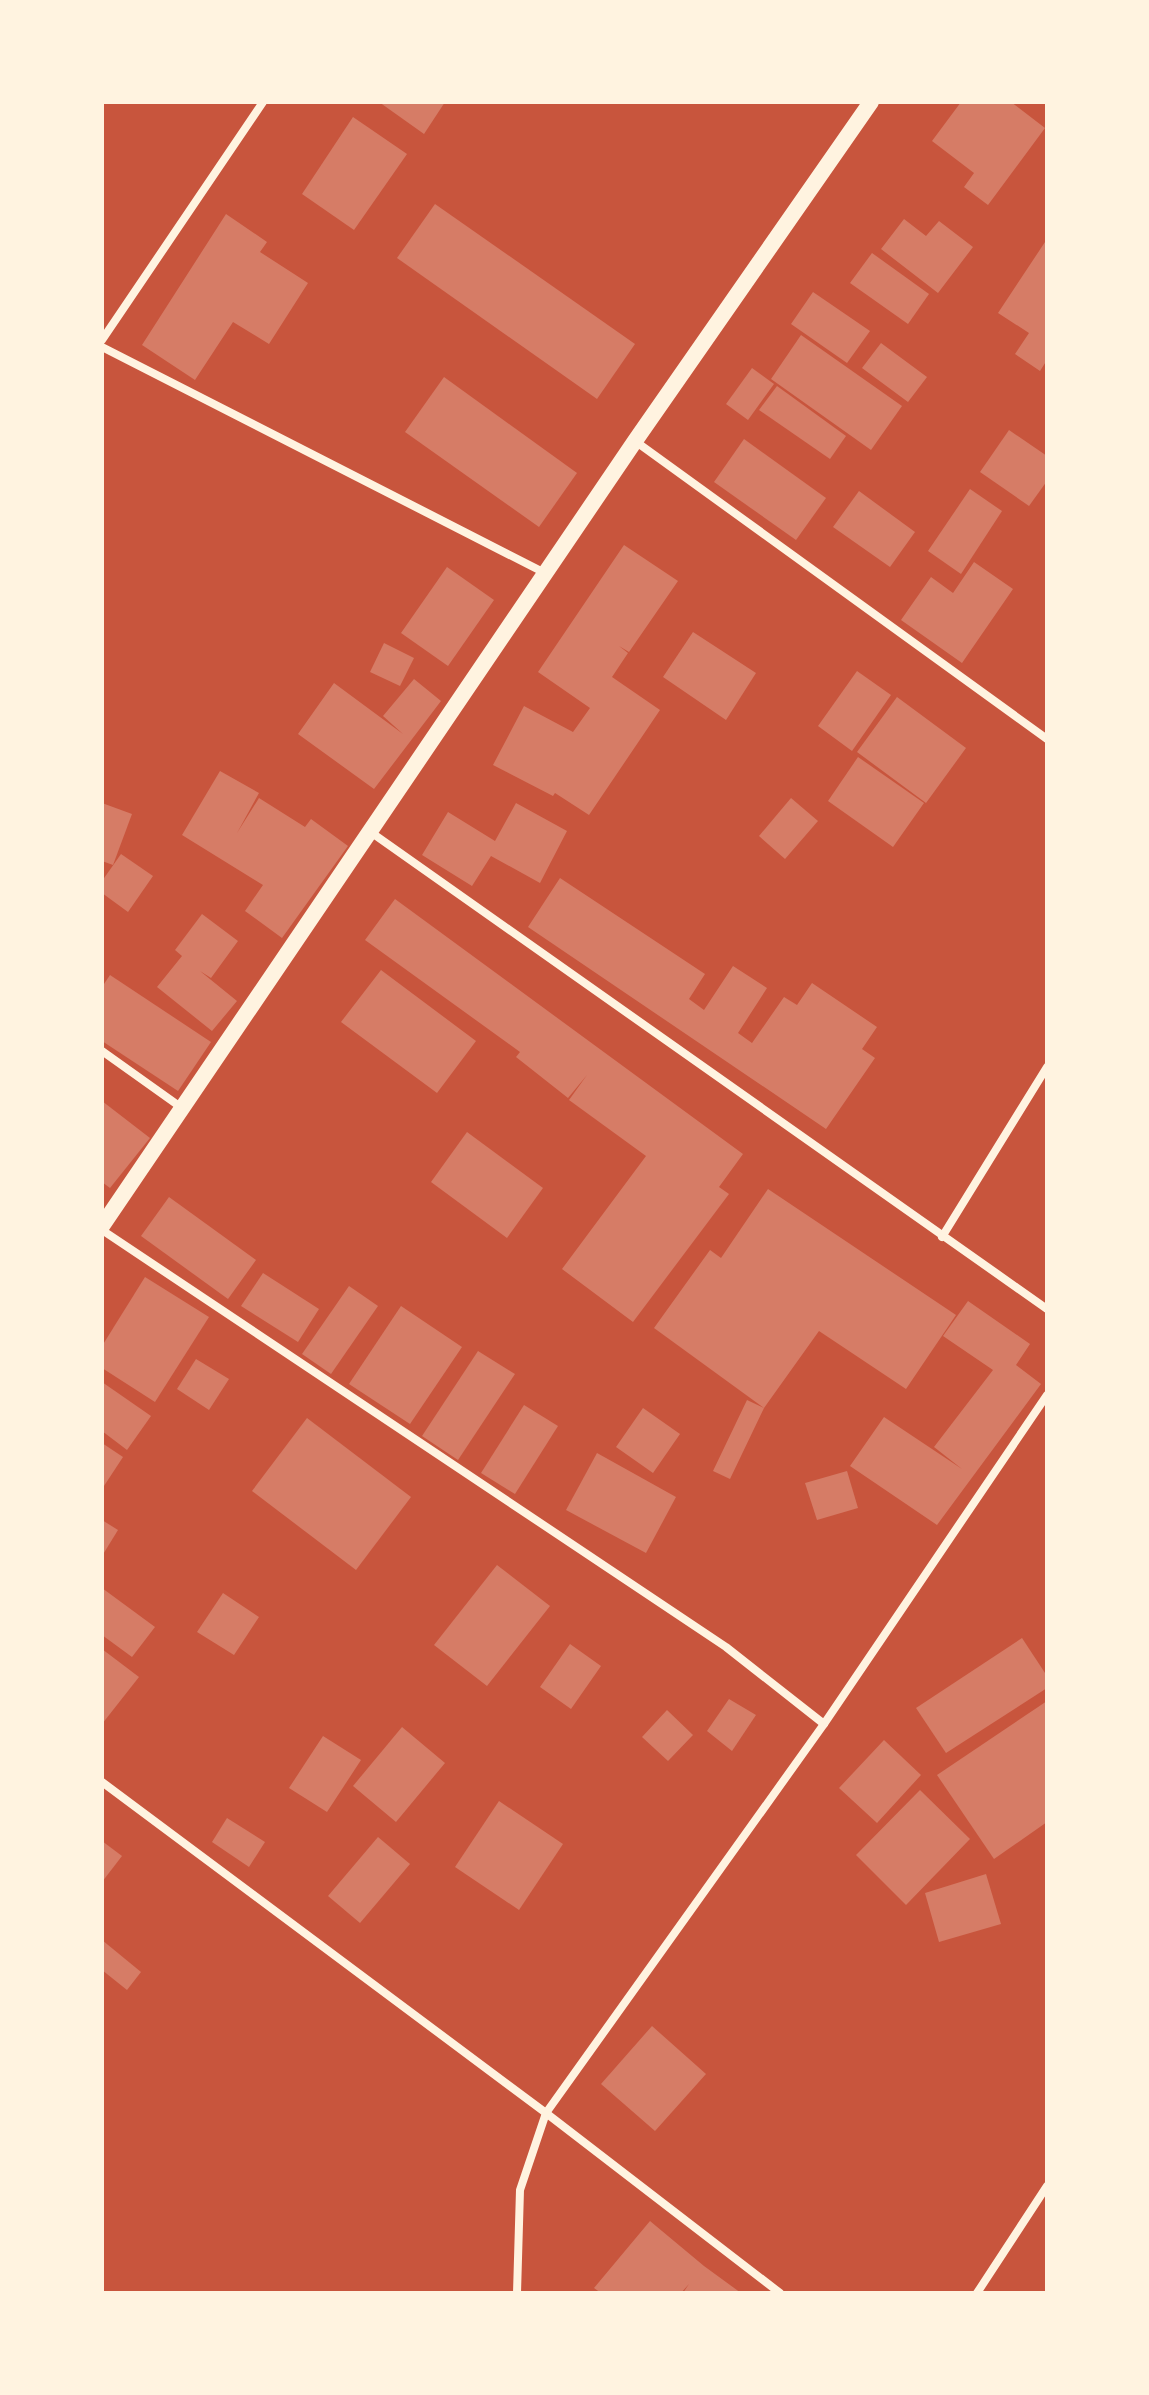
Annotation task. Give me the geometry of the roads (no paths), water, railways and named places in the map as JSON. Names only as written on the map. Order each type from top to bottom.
[{"type":"main road","points":[[102,1228],[635,441],[871,102]]},
{"type":"street","points":[[102,340],[263,102]]},
{"type":"street","points":[[102,347],[546,573]]},
{"type":"street","points":[[635,441],[1047,739]]},
{"type":"street","points":[[372,833],[1047,1309]]},
{"type":"street","points":[[102,1051],[183,1108]]},
{"type":"street","points":[[942,1237],[1047,1067]]},
{"type":"street","points":[[102,1228],[726,1647],[824,1724]]},
{"type":"street","points":[[517,2293],[520,2190],[546,2113],[824,1724],[1047,1395]]},
{"type":"street","points":[[102,1782],[546,2113],[780,2293]]},
{"type":"street","points":[[977,2293],[1047,2186]]}]
